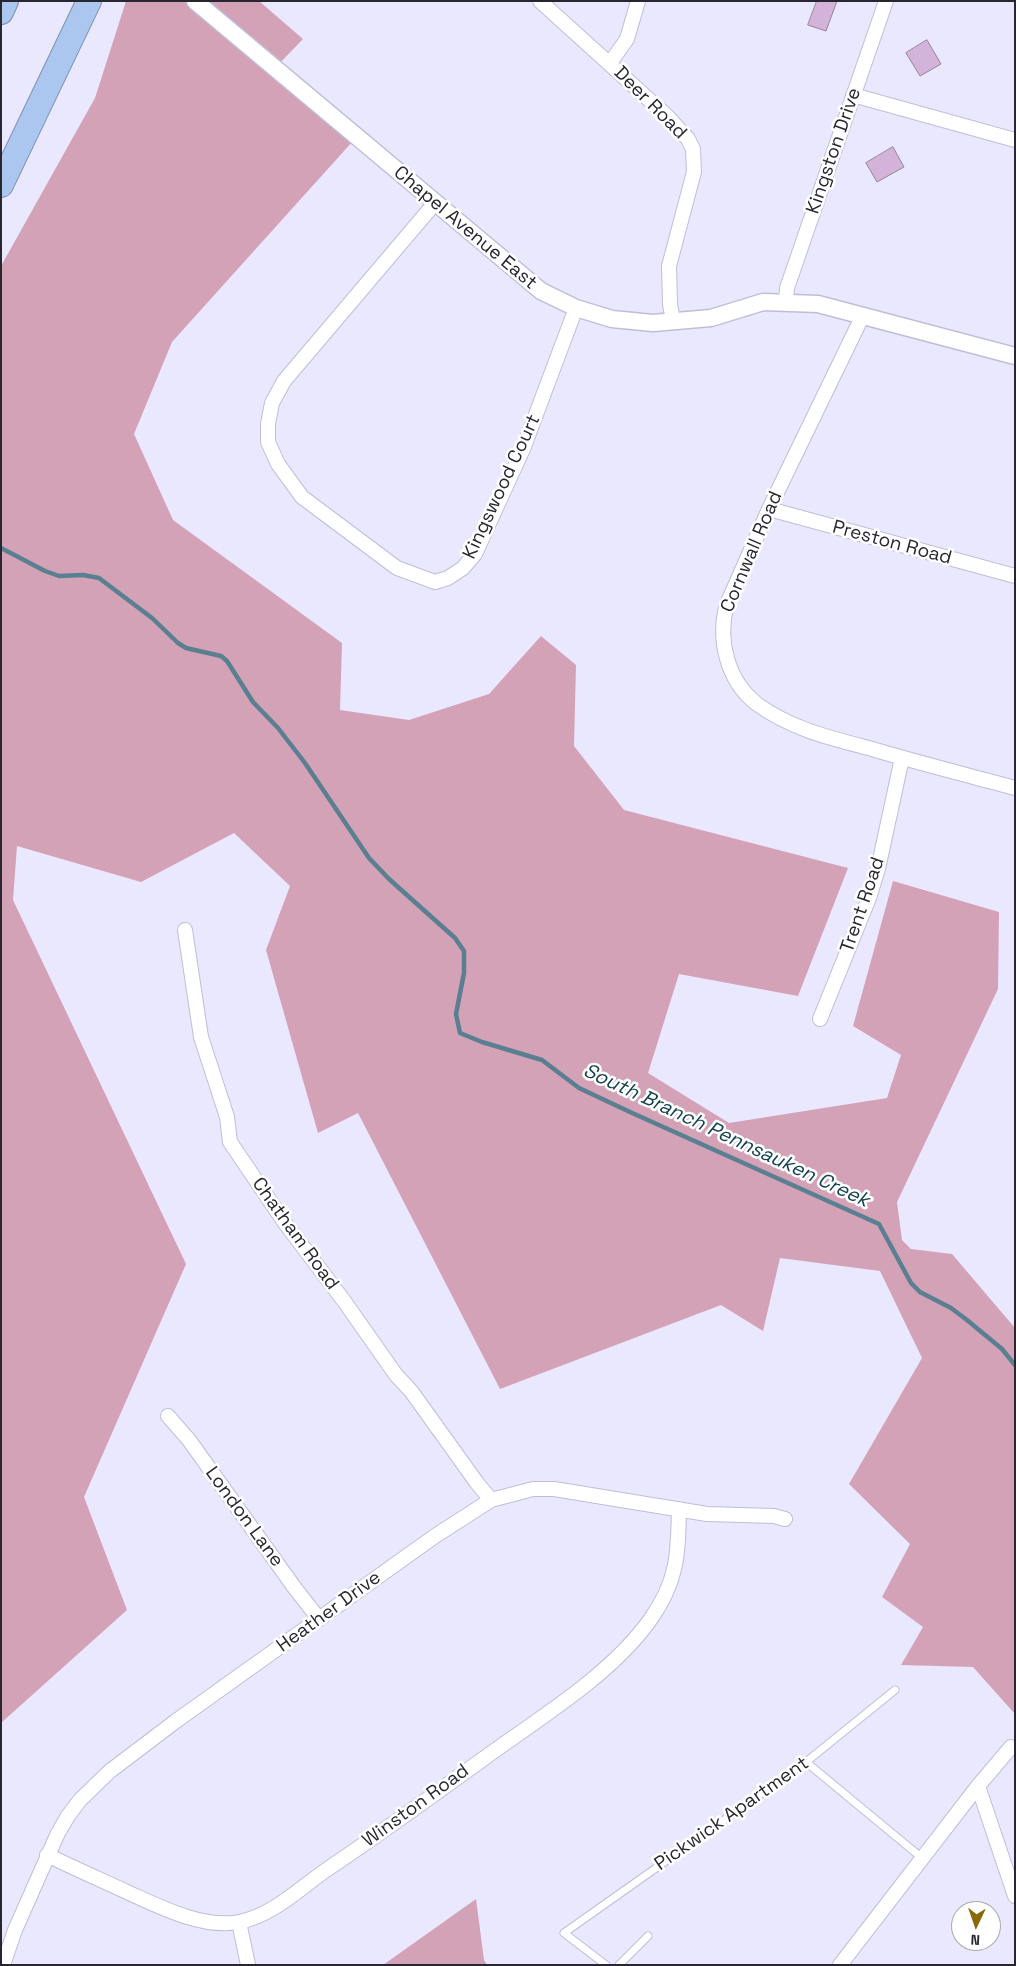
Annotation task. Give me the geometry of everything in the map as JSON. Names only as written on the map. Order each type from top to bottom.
[{"type":"highway","points":[[1,12],[6,1]]},
{"type":"highway","points":[[1,185],[89,1]]},
{"type":"street","name":"Chapel Avenue East","points":[[195,1],[541,291],[576,308],[612,318],[653,323],[711,318],[762,302],[786,301],[818,304],[863,315]]},
{"type":"street","name":"Deer Road","points":[[540,1],[667,116],[688,139],[693,149],[694,172],[668,266],[673,322]]},
{"type":"street","points":[[610,63],[627,39],[638,1]]},
{"type":"street","name":"Kingston Drive","points":[[786,301],[787,288],[886,1]]},
{"type":"street","points":[[853,95],[1015,140]]},
{"type":"street","name":"Kingswood Court","points":[[435,203],[284,381],[272,403],[268,424],[268,442],[278,464],[302,497],[397,568],[435,582],[448,578],[464,568],[475,554],[523,449],[576,308]]},
{"type":"street","points":[[863,315],[1015,356]]},
{"type":"street","name":"Cornwall Road","points":[[863,315],[769,509],[727,604],[723,617],[723,649],[742,689],[756,703],[799,728],[1015,788]]},
{"type":"street","name":"Preston Road","points":[[769,509],[1015,576]]},
{"type":"street","name":"Trent Road","points":[[820,1019],[869,898],[878,869],[902,758]]},
{"type":"street","name":"Chatham Road","points":[[185,930],[201,1037],[227,1117],[230,1142],[285,1223],[344,1301],[396,1375],[411,1391],[477,1484],[491,1500]]},
{"type":"street","name":"London Lane","points":[[168,1416],[189,1440],[319,1619]]},
{"type":"street","name":"Heather Drive","points":[[3,1965],[15,1930],[47,1855],[68,1816],[80,1800],[110,1771],[176,1721],[398,1561],[491,1500],[533,1489],[554,1488],[707,1514],[774,1516],[785,1519]]},
{"type":"street","name":"Winston Road","points":[[47,1855],[177,1913],[214,1923],[239,1922],[270,1909],[290,1898],[324,1871],[403,1818],[555,1707],[616,1659],[646,1626],[668,1590],[677,1562],[679,1509]]},
{"type":"street","points":[[840,1965],[978,1786],[1011,1747]]},
{"type":"street","points":[[978,1786],[1015,1896]]},
{"type":"street","points":[[239,1922],[248,1965]]},
{"type":"lane","name":"Pickwick Apartment","points":[[606,1965],[564,1933],[806,1762],[896,1690]]},
{"type":"lane","points":[[806,1762],[922,1858]]},
{"type":"lane","points":[[619,1965],[648,1936]]},
{"type":"shaded area","points":[[126,1],[259,1],[303,39],[276,67],[353,141],[172,342],[134,434],[173,520],[342,643],[340,710],[409,720],[489,694],[541,636],[576,665],[574,746],[624,810],[848,868],[798,996],[679,974],[648,1073],[729,1123],[887,1098],[901,1055],[853,1026],[893,881],[999,912],[998,989],[897,1202],[902,1240],[911,1249],[952,1254],[1015,1328],[1015,1714],[973,1667],[901,1665],[923,1627],[882,1597],[910,1544],[849,1484],[922,1358],[880,1271],[780,1258],[763,1331],[721,1305],[500,1389],[358,1113],[318,1133],[266,950],[290,886],[234,833],[141,882],[17,846],[13,900],[186,1264],[84,1497],[127,1610],[1,1723],[1,266],[95,98]]},
{"type":"shaded area","points":[[476,1899],[484,1960],[487,1965],[383,1965]]},
{"type":"building","points":[[817,1],[837,1],[826,31],[808,25]]},
{"type":"building","points":[[927,40],[941,64],[920,76],[906,53]]},
{"type":"building","points":[[893,147],[904,167],[877,182],[866,163]]},
{"type":"waterway","name":"South Branch Pennsauken Creek","points":[[1,548],[45,571],[59,576],[83,575],[99,578],[152,618],[178,643],[186,648],[221,656],[227,661],[253,702],[278,728],[305,763],[369,858],[389,879],[455,938],[464,951],[464,973],[456,1014],[460,1033],[482,1042],[542,1060],[579,1088],[879,1224],[911,1283],[920,1292],[951,1308],[967,1320],[1002,1349],[1015,1365]]}]
